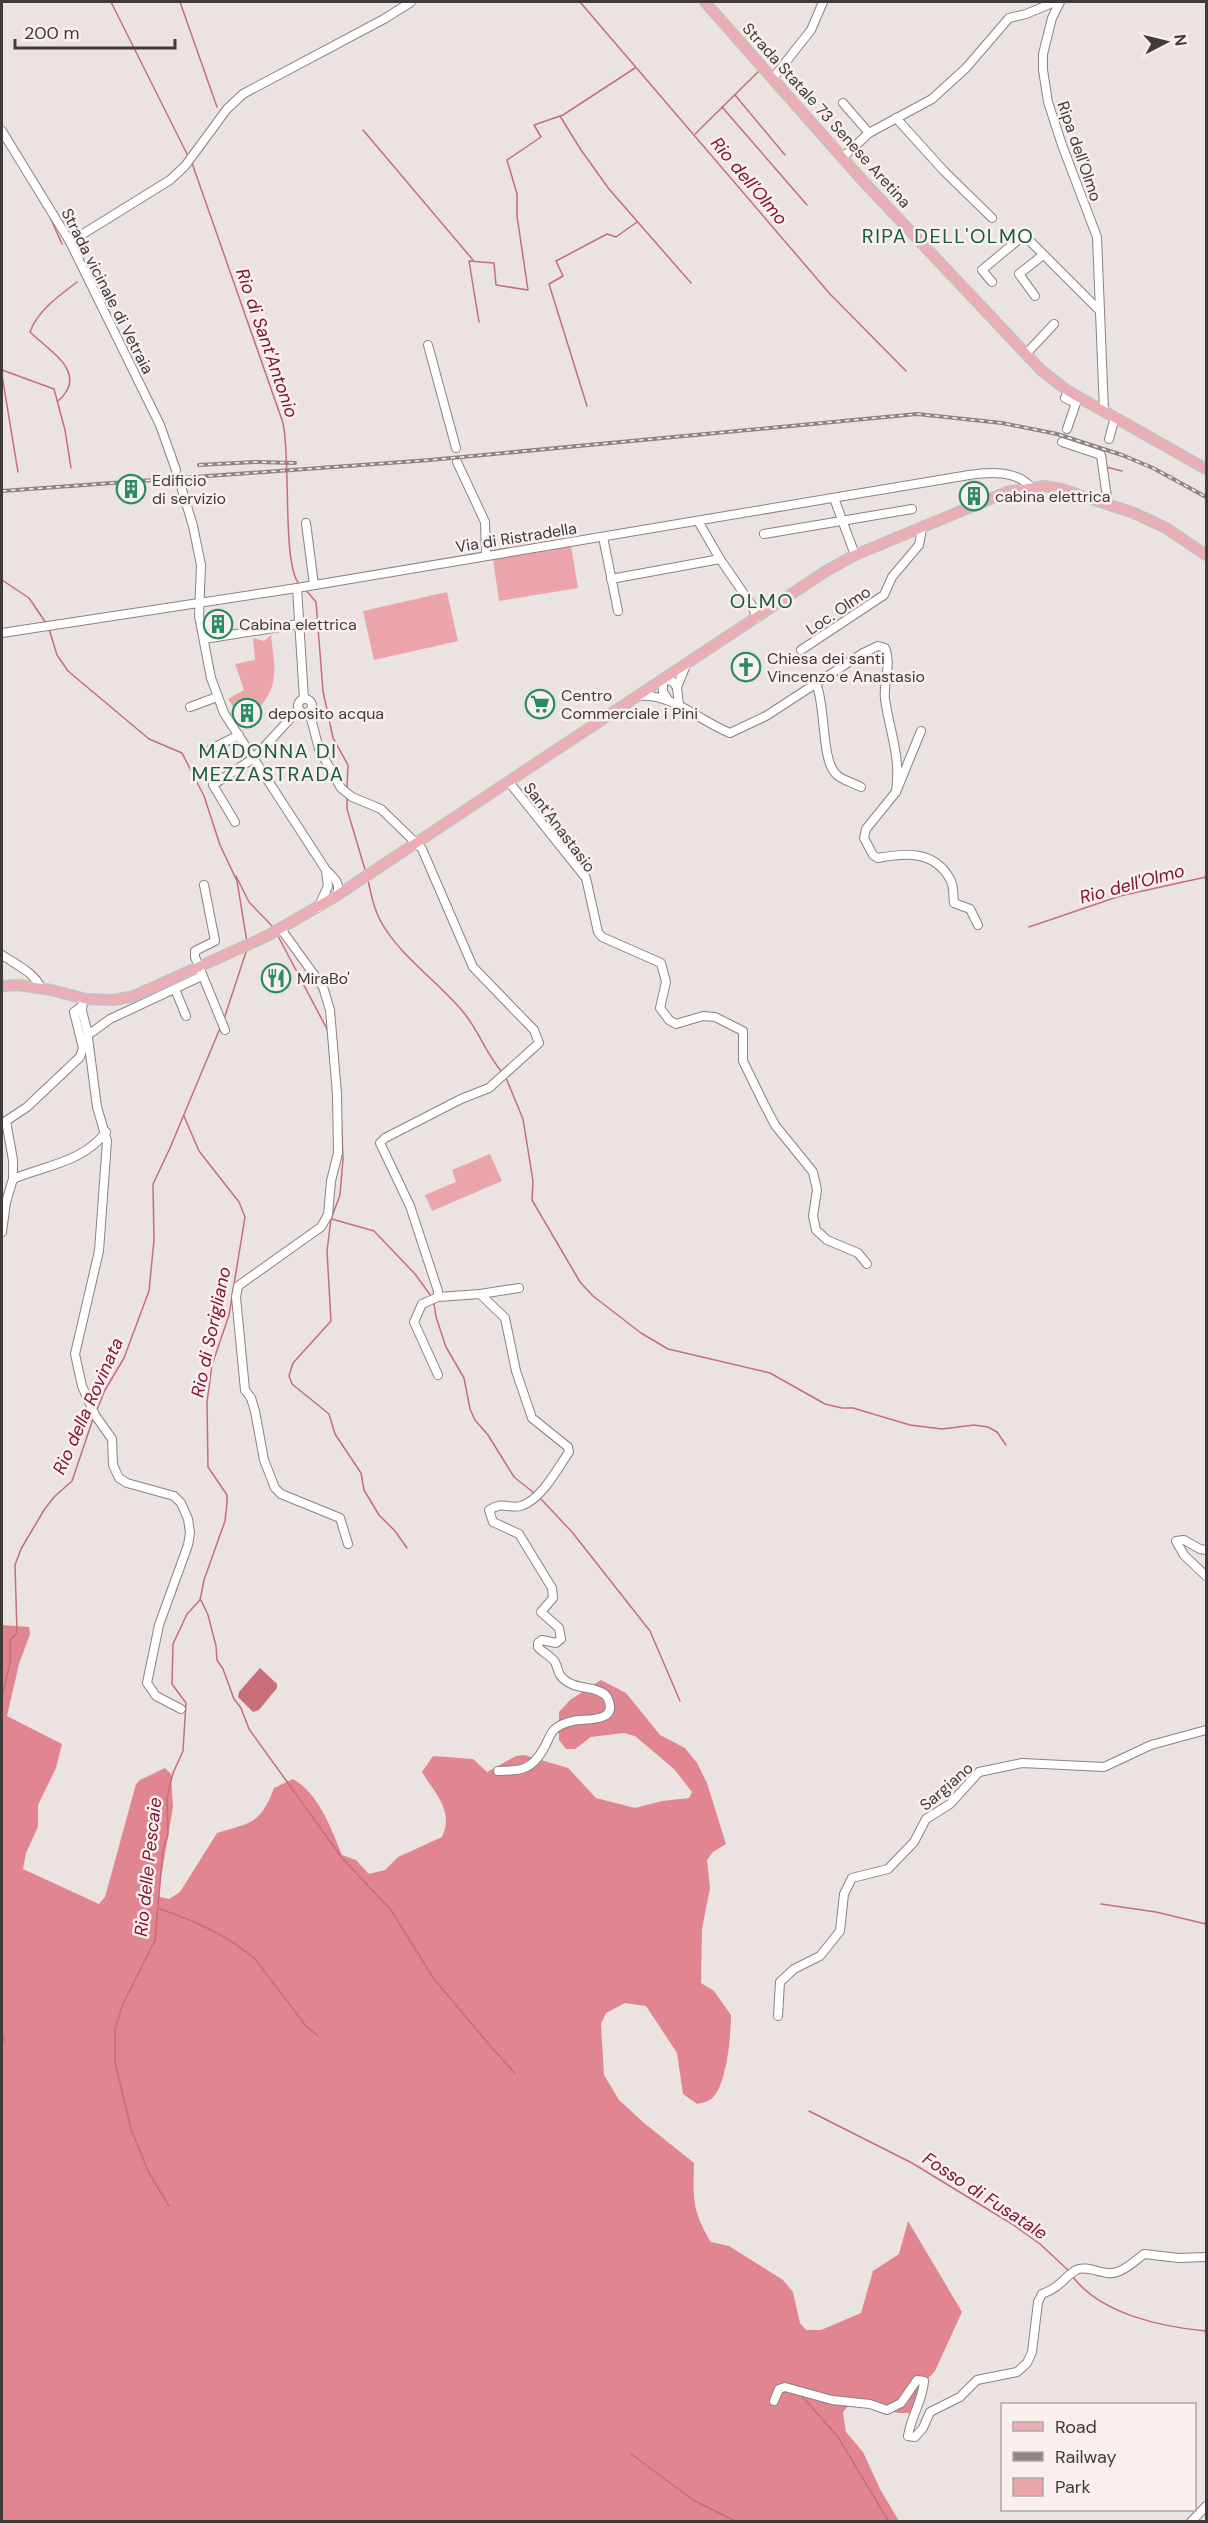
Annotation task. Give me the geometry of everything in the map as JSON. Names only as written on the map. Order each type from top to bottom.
[{"type":"main road","name":"Strada Statale 73 Senese Aretina","points":[[707,2],[842,158],[1026,354],[1068,391],[1206,469]]},
{"type":"main road","points":[[2,986],[19,985],[41,988],[83,1002],[114,1000],[134,996],[200,972],[318,908],[826,571],[855,555],[1007,492],[1044,486],[1061,489],[1134,513],[1166,528],[1206,555]]},
{"type":"street","points":[[70,242],[170,180],[185,166],[227,109],[243,94],[384,19],[411,2]]},
{"type":"street","points":[[772,78],[811,30],[823,2]]},
{"type":"street","points":[[842,158],[869,133],[932,99],[966,68],[1009,18],[1026,14],[1054,2]]},
{"type":"street","name":"Ripa dell'Olmo","points":[[1060,2],[1043,54],[1043,70],[1048,102],[1062,146],[1097,237],[1104,411]]},
{"type":"street","points":[[843,104],[869,133]]},
{"type":"street","points":[[896,118],[944,171],[992,218]]},
{"type":"street","name":"Strada vicinale di Vetraia","points":[[2,131],[70,242],[160,426],[176,470]]},
{"type":"street","points":[[992,282],[982,270],[1024,235],[1099,310]]},
{"type":"street","points":[[1035,296],[1018,274],[1043,255]]},
{"type":"street","points":[[1026,354],[1054,324]]},
{"type":"street","points":[[428,345],[456,448]]},
{"type":"street","points":[[1067,429],[1076,403],[1065,398],[1068,391]]},
{"type":"street","points":[[1109,439],[1115,417]]},
{"type":"street","points":[[1062,442],[1101,455],[1108,505]]},
{"type":"street","points":[[457,462],[484,522],[486,555]]},
{"type":"street","name":"Via di Ristradella","points":[[2,633],[297,588],[983,473],[1009,474],[1031,487]]},
{"type":"street","points":[[180,483],[194,526],[201,565],[199,616],[217,697],[238,735],[336,882],[339,890],[336,896],[328,886],[326,870]]},
{"type":"street","points":[[834,498],[855,555]]},
{"type":"street","points":[[764,534],[912,509]]},
{"type":"street","points":[[698,521],[720,559],[751,604],[757,618]]},
{"type":"street","points":[[306,524],[314,585]]},
{"type":"street","name":"Loc. Olmo","points":[[801,650],[884,595],[892,577],[919,545],[922,529]]},
{"type":"street","points":[[603,537],[618,611]]},
{"type":"street","points":[[611,579],[720,559]]},
{"type":"street","points":[[297,588],[304,699]]},
{"type":"street","points":[[204,639],[299,624]]},
{"type":"street","points":[[638,696],[659,696],[714,727],[730,733],[766,716],[872,648],[878,646],[885,648],[889,658],[885,699],[897,751],[896,792]]},
{"type":"street","points":[[679,706],[677,687],[686,665]]},
{"type":"street","points":[[668,700],[663,692],[663,680],[672,681],[677,687]]},
{"type":"street","points":[[816,683],[820,693],[827,756],[836,774],[861,787]]},
{"type":"street","points":[[190,707],[217,697]]},
{"type":"street","points":[[235,822],[213,785],[254,758],[299,709],[299,703],[304,699]]},
{"type":"street","points":[[304,699],[311,703],[309,711],[319,749],[343,791],[381,809],[422,849],[473,967],[534,1030],[539,1043],[489,1088],[461,1099],[380,1143],[410,1206],[438,1297]]},
{"type":"street","points":[[299,709],[304,712],[309,711]]},
{"type":"street","points":[[921,731],[896,792],[866,829],[864,838],[866,846],[878,858],[917,854],[932,859],[950,878],[954,903],[970,909],[978,925]]},
{"type":"street","points":[[211,749],[238,735]]},
{"type":"street","name":"Sant'Anastasio","points":[[509,782],[586,878],[598,932],[602,937],[661,963],[666,982],[660,1008],[669,1020],[676,1024],[703,1016],[715,1017],[743,1031],[743,1061],[764,1104],[776,1125],[813,1172],[817,1190],[813,1216],[816,1230],[827,1240],[858,1253],[867,1264]]},
{"type":"street","points":[[336,882],[347,883],[362,879]]},
{"type":"street","points":[[204,885],[215,941],[195,951],[200,972],[225,1030]]},
{"type":"street","points":[[318,908],[328,886]]},
{"type":"street","points":[[281,929],[323,987],[330,1010],[337,1094],[338,1153],[331,1181],[328,1215],[321,1227],[238,1286],[236,1297],[243,1382],[255,1411],[264,1460],[275,1488],[281,1494],[340,1518],[348,1544]]},
{"type":"street","points":[[2,956],[31,975],[41,988]]},
{"type":"street","points":[[88,1035],[110,1019],[175,988],[200,972]]},
{"type":"street","points":[[175,988],[186,1016]]},
{"type":"street","points":[[83,1002],[97,1107],[107,1141],[99,1251],[75,1354],[82,1386],[95,1416],[112,1439],[113,1465],[119,1478],[127,1483],[174,1496],[181,1503],[188,1519],[188,1545],[159,1625],[147,1683],[156,1696],[181,1709]]},
{"type":"street","points":[[2,1232],[6,1202],[13,1179],[14,1160],[4,1121],[27,1107],[80,1057],[83,1048],[74,1012],[83,1002]]},
{"type":"street","points":[[13,1179],[84,1154],[106,1132]]},
{"type":"street","points":[[438,1375],[414,1322],[422,1304],[438,1297],[519,1288]]},
{"type":"street","points":[[480,1294],[505,1318],[516,1371],[532,1418],[568,1447],[569,1452],[539,1493],[528,1502],[519,1506],[496,1506],[489,1510],[493,1522],[519,1534],[552,1588],[553,1598],[541,1612],[559,1628],[561,1639],[556,1643],[542,1641],[538,1643],[538,1647],[554,1660],[560,1675],[570,1684],[601,1691],[608,1699],[609,1708],[606,1714],[598,1719],[588,1722],[576,1720],[565,1723],[553,1731],[540,1755],[530,1766],[517,1771],[498,1771]]},
{"type":"street","points":[[1206,1550],[1184,1540],[1176,1541],[1184,1555],[1206,1576]]},
{"type":"street","name":"Sargiano","points":[[778,2016],[780,1982],[794,1970],[820,1956],[840,1931],[844,1894],[852,1878],[888,1869],[914,1842],[926,1819],[950,1804],[979,1772],[1022,1764],[1104,1767],[1151,1745],[1206,1730]]},
{"type":"street","points":[[774,2401],[778,2389],[785,2387],[832,2400],[870,2404],[887,2410],[901,2403],[917,2380],[924,2381],[923,2392],[915,2407],[908,2436],[915,2437],[923,2428],[930,2412],[960,2397],[977,2380],[1017,2372],[1027,2364],[1032,2352],[1038,2302],[1042,2294],[1055,2289],[1077,2270],[1084,2269],[1109,2274],[1119,2272],[1144,2254],[1179,2258],[1206,2257]]},
{"type":"street","points":[[1191,2522],[1206,2506]]},
{"type":"green space","points":[[571,546],[578,588],[499,601],[493,559]]},
{"type":"green space","points":[[447,592],[458,641],[374,660],[363,611]]},
{"type":"green space","points":[[271,635],[273,685],[263,704],[242,725],[238,716],[238,708],[233,706],[228,699],[244,690],[235,664],[255,660],[253,638],[264,641]]},
{"type":"green space","points":[[490,1154],[502,1181],[432,1211],[425,1195],[456,1182],[452,1170]]},
{"type":"shaded area","points":[[2,1625],[29,1627],[30,1634],[19,1664],[7,1716],[62,1744],[56,1768],[38,1805],[38,1827],[26,1853],[23,1869],[99,1904],[105,1897],[136,1784],[165,1768],[171,1774],[173,1807],[159,1889],[160,1897],[169,1899],[180,1892],[217,1833],[253,1820],[264,1808],[274,1788],[293,1779],[310,1793],[317,1803],[329,1823],[342,1855],[356,1860],[369,1874],[385,1870],[398,1857],[442,1837],[445,1828],[445,1811],[422,1772],[433,1756],[473,1759],[487,1772],[516,1756],[524,1755],[568,1768],[596,1798],[635,1808],[662,1801],[689,1798],[692,1792],[674,1769],[635,1736],[624,1733],[591,1737],[575,1749],[566,1749],[559,1740],[559,1712],[570,1700],[601,1680],[626,1693],[660,1735],[685,1748],[697,1763],[707,1783],[726,1844],[713,1852],[707,1860],[710,1888],[702,1929],[701,1983],[714,1991],[731,2015],[729,2047],[724,2072],[716,2093],[709,2100],[697,2104],[683,2094],[677,2053],[646,2006],[625,2003],[606,2013],[601,2024],[604,2075],[619,2100],[694,2163],[695,2204],[700,2222],[711,2242],[729,2246],[783,2280],[793,2292],[800,2323],[806,2330],[821,2330],[861,2313],[873,2271],[899,2254],[908,2221],[962,2312],[935,2371],[922,2385],[916,2405],[909,2413],[897,2413],[869,2403],[850,2404],[843,2412],[846,2432],[863,2452],[880,2489],[899,2521],[2,2522]]},
{"type":"shaded area","points":[[260,1668],[277,1684],[277,1688],[259,1710],[253,1712],[238,1697],[239,1692]]},
{"type":"waterway","name":"Rio di Sant'Antonio","points":[[111,2],[188,156]]},
{"type":"waterway","points":[[180,2],[217,107]]},
{"type":"waterway","name":"Rio dell'Olmo","points":[[580,2],[830,294],[906,371]]},
{"type":"waterway","points":[[479,322],[469,261],[494,263],[496,285],[528,290],[517,216],[517,194],[507,160],[541,137],[534,125],[563,115],[635,68]]},
{"type":"waterway","points":[[695,134],[760,70]]},
{"type":"waterway","points":[[735,95],[785,155]]},
{"type":"waterway","points":[[722,107],[807,205]]},
{"type":"waterway","points":[[560,116],[609,189],[691,283]]},
{"type":"waterway","points":[[363,130],[473,260]]},
{"type":"waterway","name":"Rio di Sant'Antonio","points":[[192,163],[283,423],[290,555],[299,584]]},
{"type":"waterway","points":[[50,217],[62,244]]},
{"type":"waterway","points":[[587,406],[549,284],[563,276],[556,261],[607,234],[616,237],[637,222]]},
{"type":"waterway","points":[[58,401],[67,391],[70,381],[68,372],[56,355],[30,332],[44,310],[77,282]]},
{"type":"waterway","points":[[2,370],[54,389],[65,430],[71,468]]},
{"type":"waterway","points":[[2,375],[18,472]]},
{"type":"waterway","name":"Rio dell'Olmo","points":[[1106,467],[1122,471]]},
{"type":"waterway","points":[[2,580],[29,598],[46,623]]},
{"type":"waterway","name":"Rio di Sant'Antonio","points":[[305,589],[316,602],[323,691],[333,738],[348,765],[347,788]]},
{"type":"waterway","points":[[49,629],[57,655],[68,671],[149,739],[182,753],[204,796],[220,845],[237,881],[247,942]]},
{"type":"waterway","name":"Rio di Sant'Antonio","points":[[347,796],[347,809],[366,873]]},
{"type":"waterway","points":[[236,876],[249,902],[273,927]]},
{"type":"waterway","name":"Rio dell'Olmo","points":[[1029,927],[1120,896],[1206,877]]},
{"type":"waterway","name":"Rio di Sant'Antonio","points":[[368,880],[372,900],[388,933],[464,1013],[502,1072]]},
{"type":"waterway","points":[[277,934],[328,1031]]},
{"type":"waterway","points":[[224,1019],[247,949]]},
{"type":"waterway","name":"Rio della Rovinata","points":[[96,1412],[105,1390],[124,1358],[149,1291],[154,1240],[153,1184],[221,1026]]},
{"type":"waterway","name":"Rio di Sant'Antonio","points":[[506,1078],[523,1119],[533,1181],[532,1200],[580,1282],[593,1296],[641,1333],[668,1349],[770,1373],[825,1404],[853,1408],[910,1425],[942,1429],[974,1425],[988,1427],[997,1432],[1006,1445]]},
{"type":"waterway","points":[[341,1111],[343,1159],[340,1195],[331,1219],[327,1251],[331,1321],[293,1363],[289,1376],[292,1384],[329,1414],[335,1434],[361,1473],[364,1490],[379,1515],[395,1531],[407,1548]]},
{"type":"waterway","name":"Rio di Sorigliano","points":[[184,1116],[199,1151],[239,1202],[245,1217],[229,1315],[212,1365],[207,1402],[208,1467],[227,1495],[227,1503],[225,1521],[204,1580],[200,1600]]},
{"type":"waterway","points":[[332,1219],[374,1231],[415,1274],[431,1296]]},
{"type":"waterway","points":[[434,1303],[446,1347],[464,1378],[470,1409],[475,1420],[488,1435],[514,1477],[534,1493]]},
{"type":"waterway","name":"Rio della Rovinata","points":[[2,1697],[10,1663],[10,1640],[17,1633],[15,1565],[21,1549],[44,1510],[54,1497],[72,1481],[93,1419]]},
{"type":"waterway","points":[[540,1498],[572,1532],[650,1631],[680,1701]]},
{"type":"waterway","name":"Rio delle Pescaie","points":[[169,2206],[149,2173],[131,2129],[115,2062],[115,2028],[123,2004],[155,1940],[163,1849],[168,1835],[167,1798],[173,1773],[183,1751],[186,1703],[172,1684],[173,1644],[187,1614],[200,1600]]},
{"type":"waterway","points":[[201,1600],[208,1615],[217,1660],[249,1729],[342,1858],[391,1910],[434,1979],[515,2073]]},
{"type":"waterway","points":[[1101,1904],[1156,1912],[1206,1924]]},
{"type":"waterway","points":[[160,1909],[210,1930],[255,1959],[306,2026],[318,2036]]},
{"type":"waterway","points":[[2,2035],[5,2041]]},
{"type":"waterway","name":"Fosso di Fusatale","points":[[809,2111],[912,2163],[1012,2224],[1040,2244],[1068,2270]]},
{"type":"waterway","name":"Fosso di Fusatale","points":[[1073,2277],[1085,2290],[1116,2309],[1152,2322],[1206,2331]]},
{"type":"waterway","points":[[801,2395],[838,2437],[889,2522]]},
{"type":"waterway","points":[[631,2454],[693,2500],[737,2522]]},
{"type":"railway","points":[[2,491],[430,460],[917,414],[1002,423],[1057,434],[1122,455],[1153,468],[1206,497]]},
{"type":"railway","points":[[199,465],[255,462],[295,463]]},
{"type":"place","name":"Edificio di servizio","points":[[131,489]]},
{"type":"place","name":"cabina elettrica","points":[[974,496]]},
{"type":"place","name":"Cabina elettrica","points":[[218,624]]},
{"type":"place","name":"Chiesa dei santi Vincenzo e Anastasio","points":[[746,667]]},
{"type":"place","name":"Centro Commerciale i Pini","points":[[540,704]]},
{"type":"place","name":"deposito acqua","points":[[247,713]]},
{"type":"place","name":"MiraBo'","points":[[276,978]]},
{"type":"district","name":"RIPA DELL'OLMO","points":[[948,236]]},
{"type":"district","name":"OLMO","points":[[762,601]]},
{"type":"district","name":"MADONNA DI MEZZASTRADA","points":[[268,762]]}]
